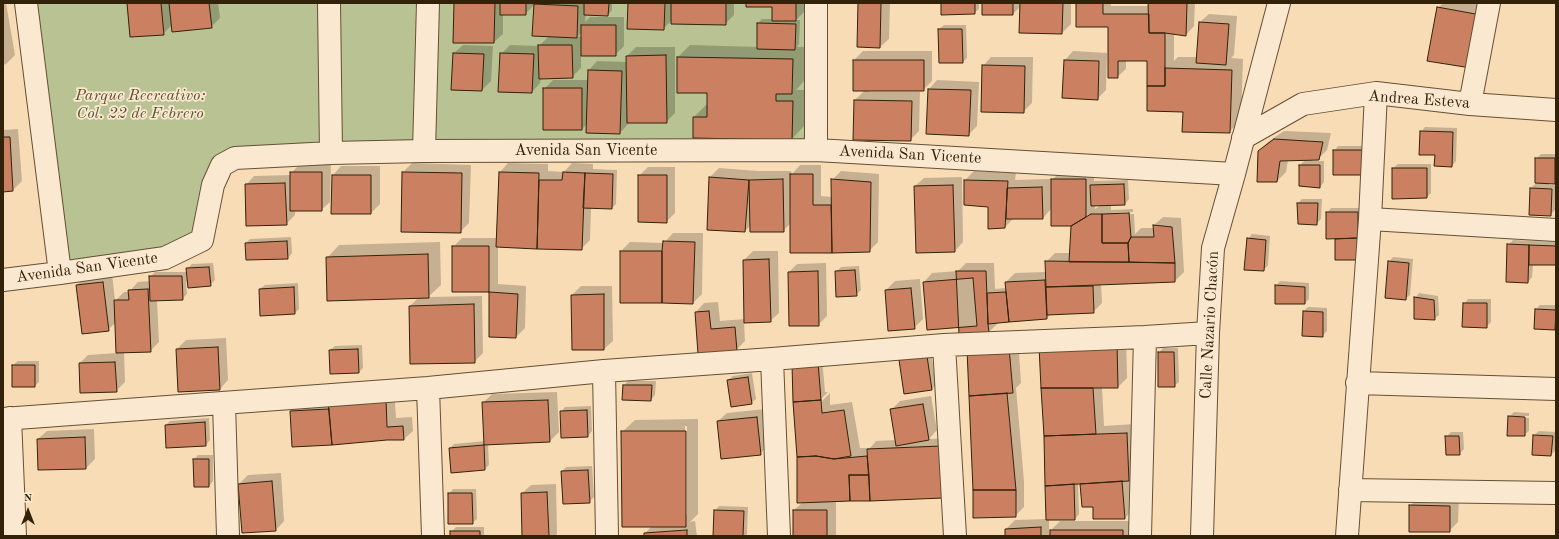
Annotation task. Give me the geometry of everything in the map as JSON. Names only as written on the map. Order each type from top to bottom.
[{"type":"street","points":[[26,3],[60,273]]},
{"type":"street","points":[[329,3],[331,153]]},
{"type":"street","points":[[424,151],[428,3]]},
{"type":"street","points":[[816,3],[816,150]]},
{"type":"street","name":"Calle Nazario Chacón","points":[[1202,536],[1212,248],[1234,174],[1279,3]]},
{"type":"street","points":[[1470,104],[1489,3]]},
{"type":"street","points":[[1347,536],[1370,220],[1376,93]]},
{"type":"street","name":"Andrea Esteva","points":[[1243,138],[1303,104],[1376,93],[1470,104],[1556,110]]},
{"type":"street","name":"Avenida San Vicente","points":[[3,280],[164,258],[202,240],[213,185],[222,165],[235,158],[331,153],[424,151],[816,150],[1234,174]]},
{"type":"street","points":[[1370,220],[1556,230]]},
{"type":"street","points":[[15,536],[6,418],[428,388],[604,371],[772,360],[944,345],[1208,333]]},
{"type":"street","points":[[1140,536],[1145,337]]},
{"type":"street","points":[[944,345],[955,536]]},
{"type":"street","points":[[772,360],[779,536]]},
{"type":"street","points":[[604,371],[607,536]]},
{"type":"street","points":[[1358,383],[1556,389]]},
{"type":"street","points":[[428,388],[433,536]]},
{"type":"street","points":[[224,403],[228,536]]},
{"type":"street","points":[[1350,490],[1556,493]]},
{"type":"green space","name":"Parque Recreativo: Col. 22 de Febrero","points":[[26,3],[816,3],[816,150],[222,165],[202,240],[60,273]]},
{"type":"building","points":[[127,3],[161,3],[164,35],[130,37]]},
{"type":"building","points":[[169,3],[209,3],[212,28],[172,32]]},
{"type":"building","points":[[454,3],[495,3],[494,43],[453,43]]},
{"type":"building","points":[[500,3],[526,3],[526,15],[500,15]]},
{"type":"building","points":[[584,3],[609,3],[608,16],[584,15]]},
{"type":"building","points":[[628,3],[665,3],[664,30],[627,29]]},
{"type":"building","points":[[671,3],[726,3],[726,25],[671,24]]},
{"type":"building","points":[[746,3],[796,3],[796,21],[772,21],[772,7],[746,7]]},
{"type":"building","points":[[858,3],[881,3],[880,48],[857,47]]},
{"type":"building","points":[[941,3],[975,3],[975,14],[941,15]]},
{"type":"building","points":[[982,3],[1013,3],[1013,15],[982,15]]},
{"type":"building","points":[[1020,3],[1063,3],[1062,34],[1019,33]]},
{"type":"building","points":[[1076,3],[1103,3],[1103,14],[1149,14],[1149,33],[1165,33],[1165,86],[1147,86],[1147,61],[1118,61],[1118,78],[1108,78],[1108,27],[1076,27]]},
{"type":"building","points":[[1148,3],[1187,3],[1186,36],[1165,33],[1149,33]]},
{"type":"building","points":[[534,4],[578,6],[577,38],[532,36]]},
{"type":"building","points":[[1437,7],[1481,15],[1471,68],[1427,61]]},
{"type":"building","points":[[1199,22],[1229,24],[1226,65],[1196,63]]},
{"type":"building","points":[[757,23],[796,24],[795,50],[757,49]]},
{"type":"building","points":[[581,25],[616,25],[616,56],[581,56]]},
{"type":"building","points":[[938,29],[962,29],[963,63],[939,63]]},
{"type":"building","points":[[538,45],[572,45],[573,78],[539,79]]},
{"type":"building","points":[[453,53],[484,54],[482,91],[451,90]]},
{"type":"building","points":[[500,53],[534,54],[532,93],[498,92]]},
{"type":"building","points":[[666,55],[667,123],[627,123],[626,56]]},
{"type":"building","points":[[677,57],[793,59],[792,94],[776,94],[776,101],[793,101],[792,140],[693,138],[693,117],[707,117],[707,93],[677,93]]},
{"type":"building","points":[[853,60],[924,60],[924,91],[853,91]]},
{"type":"building","points":[[1064,60],[1099,61],[1098,100],[1062,98]]},
{"type":"building","points":[[982,65],[1025,66],[1024,113],[981,112]]},
{"type":"building","points":[[1165,68],[1232,70],[1230,133],[1182,132],[1183,112],[1147,111],[1147,86],[1165,86]]},
{"type":"building","points":[[588,70],[622,71],[620,134],[586,133]]},
{"type":"building","points":[[543,88],[582,88],[582,130],[543,130]]},
{"type":"building","points":[[928,89],[971,90],[969,136],[926,134]]},
{"type":"building","points":[[854,100],[912,101],[911,141],[853,140]]},
{"type":"building","points":[[1420,131],[1453,132],[1452,167],[1434,166],[1435,155],[1419,155]]},
{"type":"building","points":[[3,137],[10,137],[13,191],[3,192]]},
{"type":"building","points":[[1274,139],[1323,142],[1319,160],[1280,161],[1277,182],[1257,182],[1258,151]]},
{"type":"building","points":[[1333,150],[1371,150],[1370,175],[1333,175]]},
{"type":"building","points":[[1535,158],[1555,158],[1555,184],[1535,183]]},
{"type":"building","points":[[1299,165],[1320,165],[1320,188],[1299,186]]},
{"type":"building","points":[[1392,168],[1427,168],[1427,198],[1392,199]]},
{"type":"building","points":[[290,172],[322,172],[322,211],[290,211]]},
{"type":"building","points":[[402,172],[462,173],[461,233],[401,232]]},
{"type":"building","points":[[499,172],[539,173],[537,249],[496,247]]},
{"type":"building","points":[[563,172],[585,173],[582,250],[537,249],[539,180],[562,180]]},
{"type":"building","points":[[585,173],[613,174],[612,209],[583,208]]},
{"type":"building","points":[[790,174],[813,174],[813,205],[831,205],[832,253],[790,253]]},
{"type":"building","points":[[332,175],[371,175],[371,214],[331,214]]},
{"type":"building","points":[[638,175],[667,175],[667,223],[638,222]]},
{"type":"building","points":[[709,177],[749,180],[745,232],[707,230]]},
{"type":"building","points":[[783,179],[784,232],[750,232],[749,180]]},
{"type":"building","points":[[831,179],[871,182],[870,252],[832,253]]},
{"type":"building","points":[[1051,179],[1086,179],[1086,217],[1071,226],[1051,226]]},
{"type":"building","points":[[964,180],[1008,181],[1005,228],[988,229],[988,207],[964,205]]},
{"type":"building","points":[[285,183],[287,225],[246,226],[245,184]]},
{"type":"building","points":[[1124,184],[1125,205],[1091,206],[1090,185]]},
{"type":"building","points":[[953,185],[955,252],[916,253],[914,186]]},
{"type":"building","points":[[1042,187],[1043,219],[1006,219],[1007,188]]},
{"type":"building","points":[[1530,188],[1552,189],[1551,216],[1529,215]]},
{"type":"building","points":[[1297,203],[1318,203],[1317,225],[1298,224]]},
{"type":"building","points":[[1326,212],[1358,212],[1358,238],[1326,239]]},
{"type":"building","points":[[1129,213],[1131,237],[1128,243],[1102,243],[1102,214]]},
{"type":"building","points":[[1091,214],[1102,214],[1102,243],[1128,243],[1129,262],[1069,262],[1071,226]]},
{"type":"building","points":[[1153,225],[1172,227],[1175,263],[1129,262],[1128,243],[1131,237],[1154,237]]},
{"type":"building","points":[[1247,238],[1266,240],[1264,271],[1244,270]]},
{"type":"building","points":[[1358,238],[1359,260],[1335,260],[1335,239]]},
{"type":"building","points":[[287,241],[288,259],[246,260],[245,243]]},
{"type":"building","points":[[663,241],[695,242],[693,304],[662,303]]},
{"type":"building","points":[[1507,244],[1529,245],[1528,283],[1506,282]]},
{"type":"building","points":[[1529,245],[1556,246],[1556,265],[1529,265]]},
{"type":"building","points":[[452,246],[489,246],[489,292],[452,292]]},
{"type":"building","points":[[620,251],[662,251],[662,303],[620,303]]},
{"type":"building","points":[[428,254],[429,298],[327,301],[326,257]]},
{"type":"building","points":[[769,259],[771,322],[744,323],[743,260]]},
{"type":"building","points":[[1045,261],[1175,263],[1175,282],[1046,287]]},
{"type":"building","points":[[1388,261],[1409,263],[1406,300],[1385,298]]},
{"type":"building","points":[[209,267],[211,286],[188,288],[186,268]]},
{"type":"building","points":[[855,270],[857,296],[836,297],[835,271]]},
{"type":"building","points":[[818,271],[819,326],[789,326],[788,272]]},
{"type":"building","points":[[956,271],[986,271],[989,333],[959,334]]},
{"type":"building","points":[[149,276],[182,276],[183,300],[150,301]]},
{"type":"building","points":[[973,278],[977,326],[927,330],[923,282]]},
{"type":"building","points":[[1045,280],[1047,319],[1009,322],[1005,282]]},
{"type":"building","points":[[103,282],[109,331],[82,334],[76,285]]},
{"type":"building","points":[[1275,285],[1305,287],[1305,304],[1275,304]]},
{"type":"building","points":[[1093,286],[1094,313],[1047,315],[1046,287]]},
{"type":"building","points":[[294,287],[295,314],[260,316],[259,289]]},
{"type":"building","points":[[911,288],[915,329],[888,331],[885,290]]},
{"type":"building","points":[[148,289],[151,352],[116,353],[114,300],[129,300],[128,290]]},
{"type":"building","points":[[489,292],[518,294],[516,338],[489,337]]},
{"type":"building","points":[[1006,292],[1009,322],[988,324],[987,293]]},
{"type":"building","points":[[604,294],[604,350],[572,350],[571,295]]},
{"type":"building","points":[[1414,297],[1434,300],[1435,320],[1414,319]]},
{"type":"building","points":[[1463,303],[1487,303],[1487,328],[1462,327]]},
{"type":"building","points":[[474,304],[475,363],[410,364],[409,306]]},
{"type":"building","points":[[1535,309],[1556,310],[1555,330],[1534,329]]},
{"type":"building","points":[[709,311],[711,329],[735,327],[737,351],[698,354],[695,312]]},
{"type":"building","points":[[1303,311],[1323,312],[1323,337],[1302,336]]},
{"type":"building","points":[[1117,343],[1118,388],[1041,388],[1039,346]]},
{"type":"building","points":[[218,347],[220,390],[178,392],[176,349]]},
{"type":"building","points":[[1009,347],[1013,393],[969,396],[967,350]]},
{"type":"building","points":[[358,349],[359,373],[330,374],[329,350]]},
{"type":"building","points":[[1158,352],[1174,352],[1175,387],[1158,387]]},
{"type":"building","points":[[927,356],[932,390],[904,394],[899,360]]},
{"type":"building","points":[[115,362],[117,392],[80,393],[79,363]]},
{"type":"building","points":[[818,362],[821,400],[793,402],[792,364]]},
{"type":"building","points":[[12,365],[35,365],[35,387],[12,387]]},
{"type":"building","points":[[748,377],[752,404],[731,407],[727,380]]},
{"type":"building","points":[[623,385],[652,385],[651,401],[622,400]]},
{"type":"building","points":[[1041,388],[1093,388],[1096,434],[1044,436]]},
{"type":"building","points":[[1007,393],[1016,490],[973,490],[969,396]]},
{"type":"building","points":[[386,399],[387,427],[403,426],[404,440],[332,445],[328,402]]},
{"type":"building","points":[[548,400],[550,442],[484,445],[482,402]]},
{"type":"building","points":[[821,400],[822,413],[844,410],[851,456],[834,459],[816,456],[797,457],[793,402]]},
{"type":"building","points":[[923,404],[929,440],[896,446],[890,409]]},
{"type":"building","points":[[329,409],[332,445],[292,447],[290,411]]},
{"type":"building","points":[[587,410],[588,437],[561,438],[560,411]]},
{"type":"building","points":[[1508,416],[1525,417],[1525,436],[1507,436]]},
{"type":"building","points":[[757,417],[761,455],[721,459],[717,421]]},
{"type":"building","points":[[205,422],[206,446],[166,448],[165,425]]},
{"type":"building","points":[[621,431],[686,431],[686,527],[622,527]]},
{"type":"building","points":[[1127,433],[1129,481],[1045,486],[1044,436]]},
{"type":"building","points":[[1533,435],[1553,436],[1551,456],[1532,455]]},
{"type":"building","points":[[1445,436],[1459,436],[1460,455],[1446,455]]},
{"type":"building","points":[[85,437],[86,469],[38,470],[37,439]]},
{"type":"building","points":[[484,445],[485,470],[451,473],[449,448]]},
{"type":"building","points":[[942,446],[943,498],[870,501],[867,449]]},
{"type":"building","points":[[816,456],[834,459],[867,456],[869,475],[849,475],[850,501],[797,503],[797,457]]},
{"type":"building","points":[[193,459],[209,459],[209,487],[194,487]]},
{"type":"building","points":[[588,470],[590,503],[563,504],[561,471]]},
{"type":"building","points":[[849,475],[869,475],[870,501],[850,501]]},
{"type":"building","points":[[272,481],[276,531],[242,533],[238,484]]},
{"type":"building","points":[[1122,481],[1125,519],[1093,519],[1093,507],[1082,507],[1080,484]]},
{"type":"building","points":[[1074,484],[1075,520],[1046,520],[1045,486]]},
{"type":"building","points":[[973,490],[1016,490],[1016,517],[973,518]]},
{"type":"building","points":[[547,492],[549,536],[522,536],[521,493]]},
{"type":"building","points":[[448,493],[472,493],[473,524],[448,524]]},
{"type":"building","points":[[1409,505],[1450,506],[1450,532],[1409,532]]},
{"type":"building","points":[[714,510],[744,511],[743,536],[713,536]]},
{"type":"building","points":[[793,510],[827,510],[827,536],[793,536]]},
{"type":"building","points":[[1041,527],[1041,536],[1005,536],[1005,529]]},
{"type":"building","points":[[687,530],[687,536],[644,536],[644,533]]},
{"type":"building","points":[[1050,530],[1123,530],[1123,536],[1050,536]]},
{"type":"building","points":[[450,531],[480,531],[480,536],[450,536]]}]
